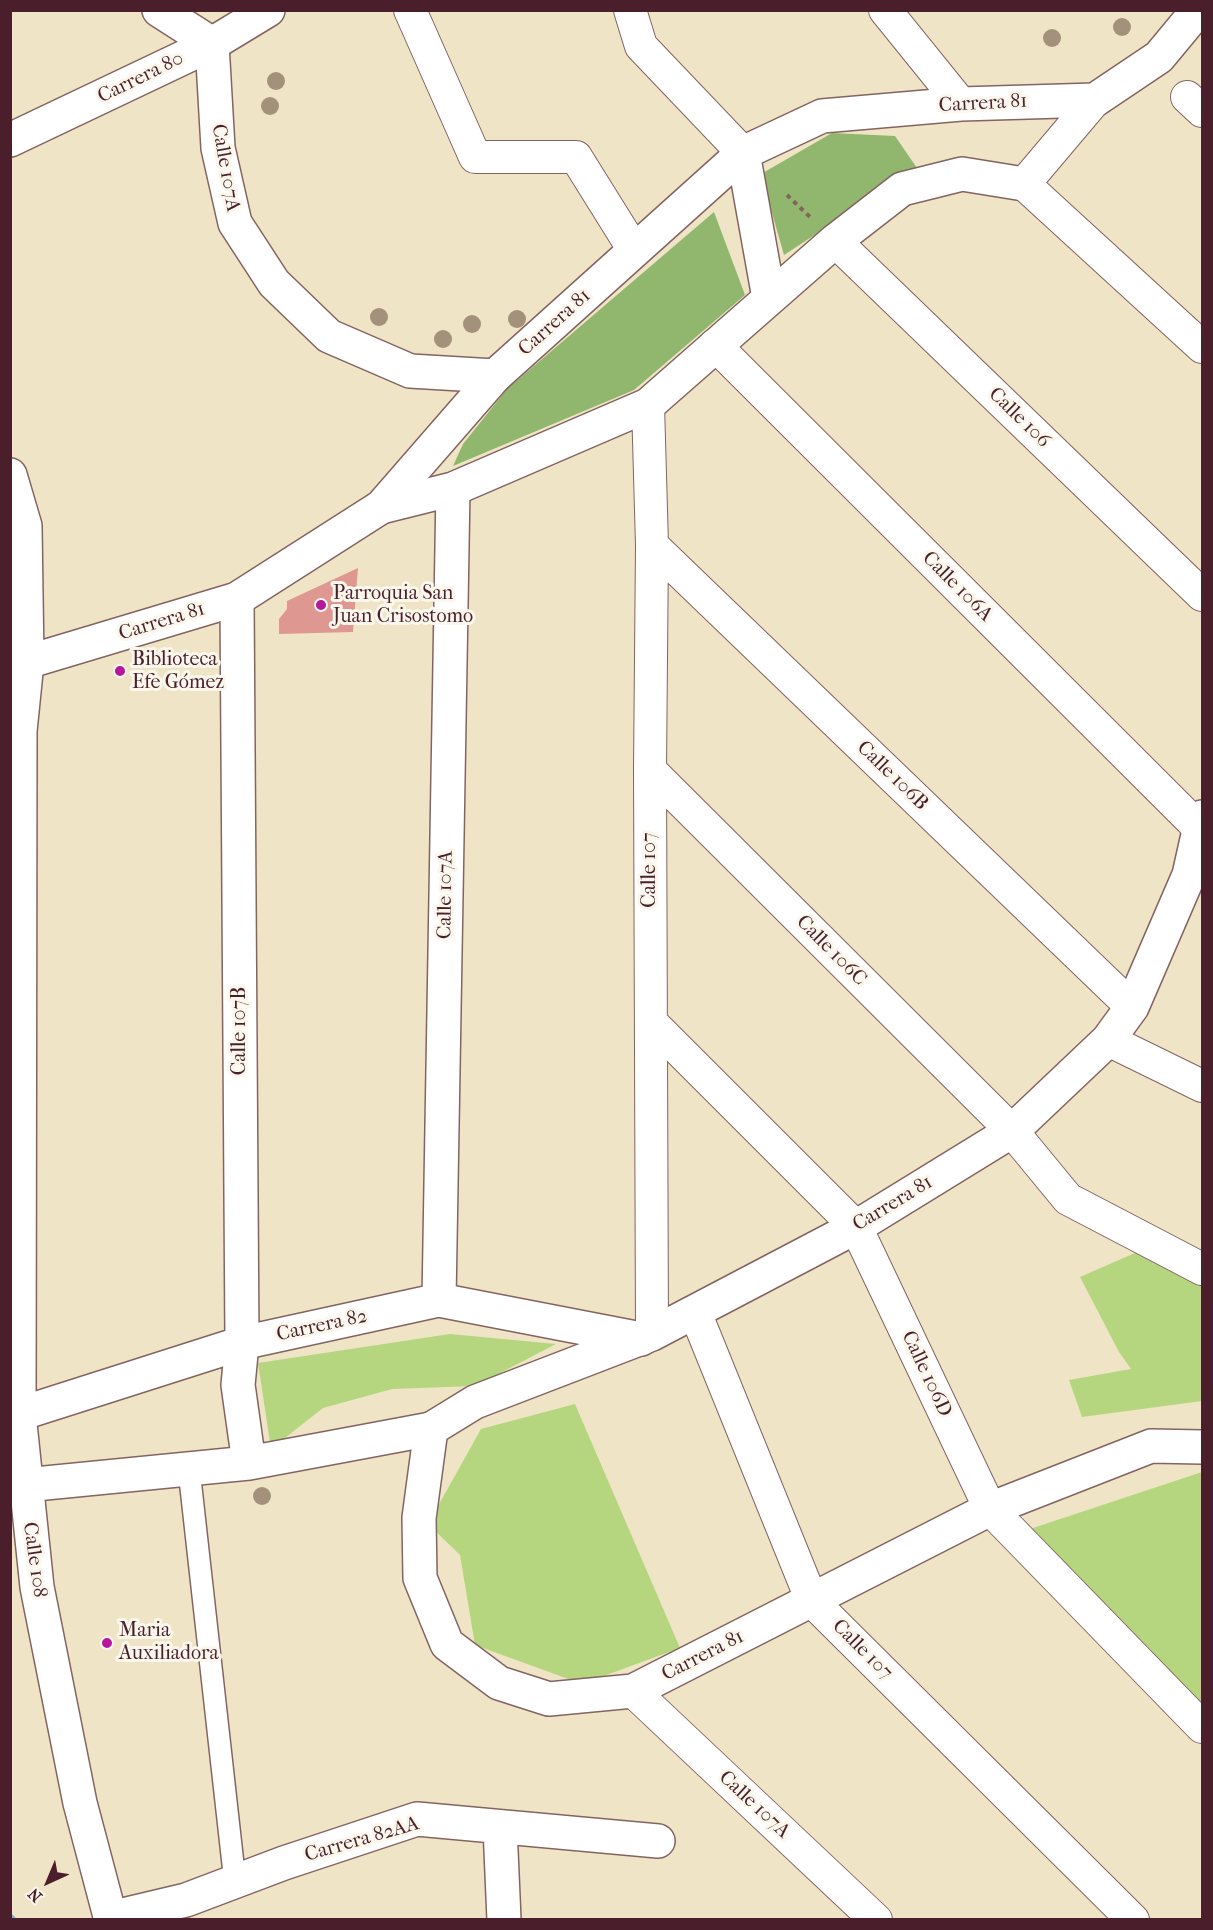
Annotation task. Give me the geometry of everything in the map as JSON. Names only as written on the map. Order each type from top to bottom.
[{"type":"street","points":[[159,10],[212,44]]},
{"type":"street","name":"Carrera 80","points":[[10,140],[212,44],[268,10]]},
{"type":"street","points":[[410,10],[475,157],[576,157],[634,250]]},
{"type":"street","points":[[630,10],[641,46],[743,153],[769,298]]},
{"type":"street","points":[[885,10],[961,104]]},
{"type":"street","points":[[1198,10],[1159,57],[1095,100],[1024,184],[1203,347]]},
{"type":"street","name":"Calle 107A","points":[[212,44],[219,148],[235,223],[274,283],[328,336],[410,370],[495,376]]},
{"type":"street","name":"Carrera 81","points":[[19,636],[237,599],[381,507],[495,376],[580,302],[634,250],[743,153],[822,116],[961,104],[1095,100]]},
{"type":"street","name":"Carrera 81","points":[[381,507],[453,489],[648,405],[835,241],[903,189],[962,174],[1024,184]]},
{"type":"street","name":"Calle 106","points":[[835,241],[1203,595]]},
{"type":"street","name":"Calle 106A","points":[[715,345],[1202,826]]},
{"type":"street","name":"Calle 107","points":[[646,1337],[651,1022],[652,544],[648,405]]},
{"type":"street","name":"Calle 108","points":[[10,475],[25,525],[15,732],[15,1416],[37,1587],[80,1803],[111,1919]]},
{"type":"street","name":"Calle 107A","points":[[439,1300],[453,489]]},
{"type":"street","name":"Calle 106B","points":[[652,544],[1132,1006]]},
{"type":"street","name":"Calle 107B","points":[[237,599],[242,1343],[238,1384],[249,1463]]},
{"type":"street","name":"Calle 106C","points":[[650,770],[1012,1131]]},
{"type":"street","name":"Carrera 81","points":[[431,1429],[475,1402],[646,1337],[695,1312],[856,1227],[1012,1131],[1108,1040],[1132,1006],[1196,879],[1202,826]]},
{"type":"street","name":"Calle 106D","points":[[651,1022],[856,1227],[990,1509],[1203,1727]]},
{"type":"street","points":[[1108,1040],[1203,1086]]},
{"type":"street","points":[[1012,1131],[1068,1199],[1203,1269]]},
{"type":"street","name":"Carrera 82","points":[[15,1416],[242,1343],[439,1300],[646,1337]]},
{"type":"street","name":"Calle 107","points":[[695,1312],[812,1601],[1133,1920]]},
{"type":"street","points":[[24,1485],[249,1463],[431,1429],[419,1518],[420,1578],[447,1644],[499,1683],[549,1698],[633,1691]]},
{"type":"street","name":"Carrera 81","points":[[633,1691],[990,1509],[1151,1446],[1203,1447]]},
{"type":"street","name":"Calle 107A","points":[[633,1691],[876,1920]]},
{"type":"street","name":"Carrera 82AA","points":[[111,1919],[186,1900],[417,1819],[658,1841]]},
{"type":"street","points":[[500,1827],[504,1920]]},
{"type":"lane","points":[[189,1470],[235,1882]]},
{"type":"green space","points":[[832,133],[895,136],[917,168],[784,255],[761,174]]},
{"type":"green space","points":[[714,212],[745,295],[634,390],[453,466],[463,444],[507,389]]},
{"type":"green space","points":[[1144,1249],[1202,1281],[1202,1401],[1082,1417],[1069,1380],[1131,1369],[1119,1352],[1080,1277]]},
{"type":"green space","points":[[450,1334],[556,1344],[475,1386],[392,1389],[323,1408],[271,1449],[258,1363]]},
{"type":"green space","points":[[575,1404],[680,1648],[582,1684],[475,1645],[460,1555],[428,1524],[481,1429]]},
{"type":"green space","points":[[1202,1472],[1202,1705],[1027,1530]]},
{"type":"building","name":"Parroquia San Juan Crisostomo","points":[[358,568],[353,632],[279,634],[279,619],[287,609],[287,601]]},
{"type":"place","name":"Parroquia San Juan Crisostomo","points":[[321,605]]},
{"type":"place","name":"Biblioteca Efe Gómez","points":[[120,671]]},
{"type":"place","name":"Maria Auxiliadora","points":[[107,1643]]}]
